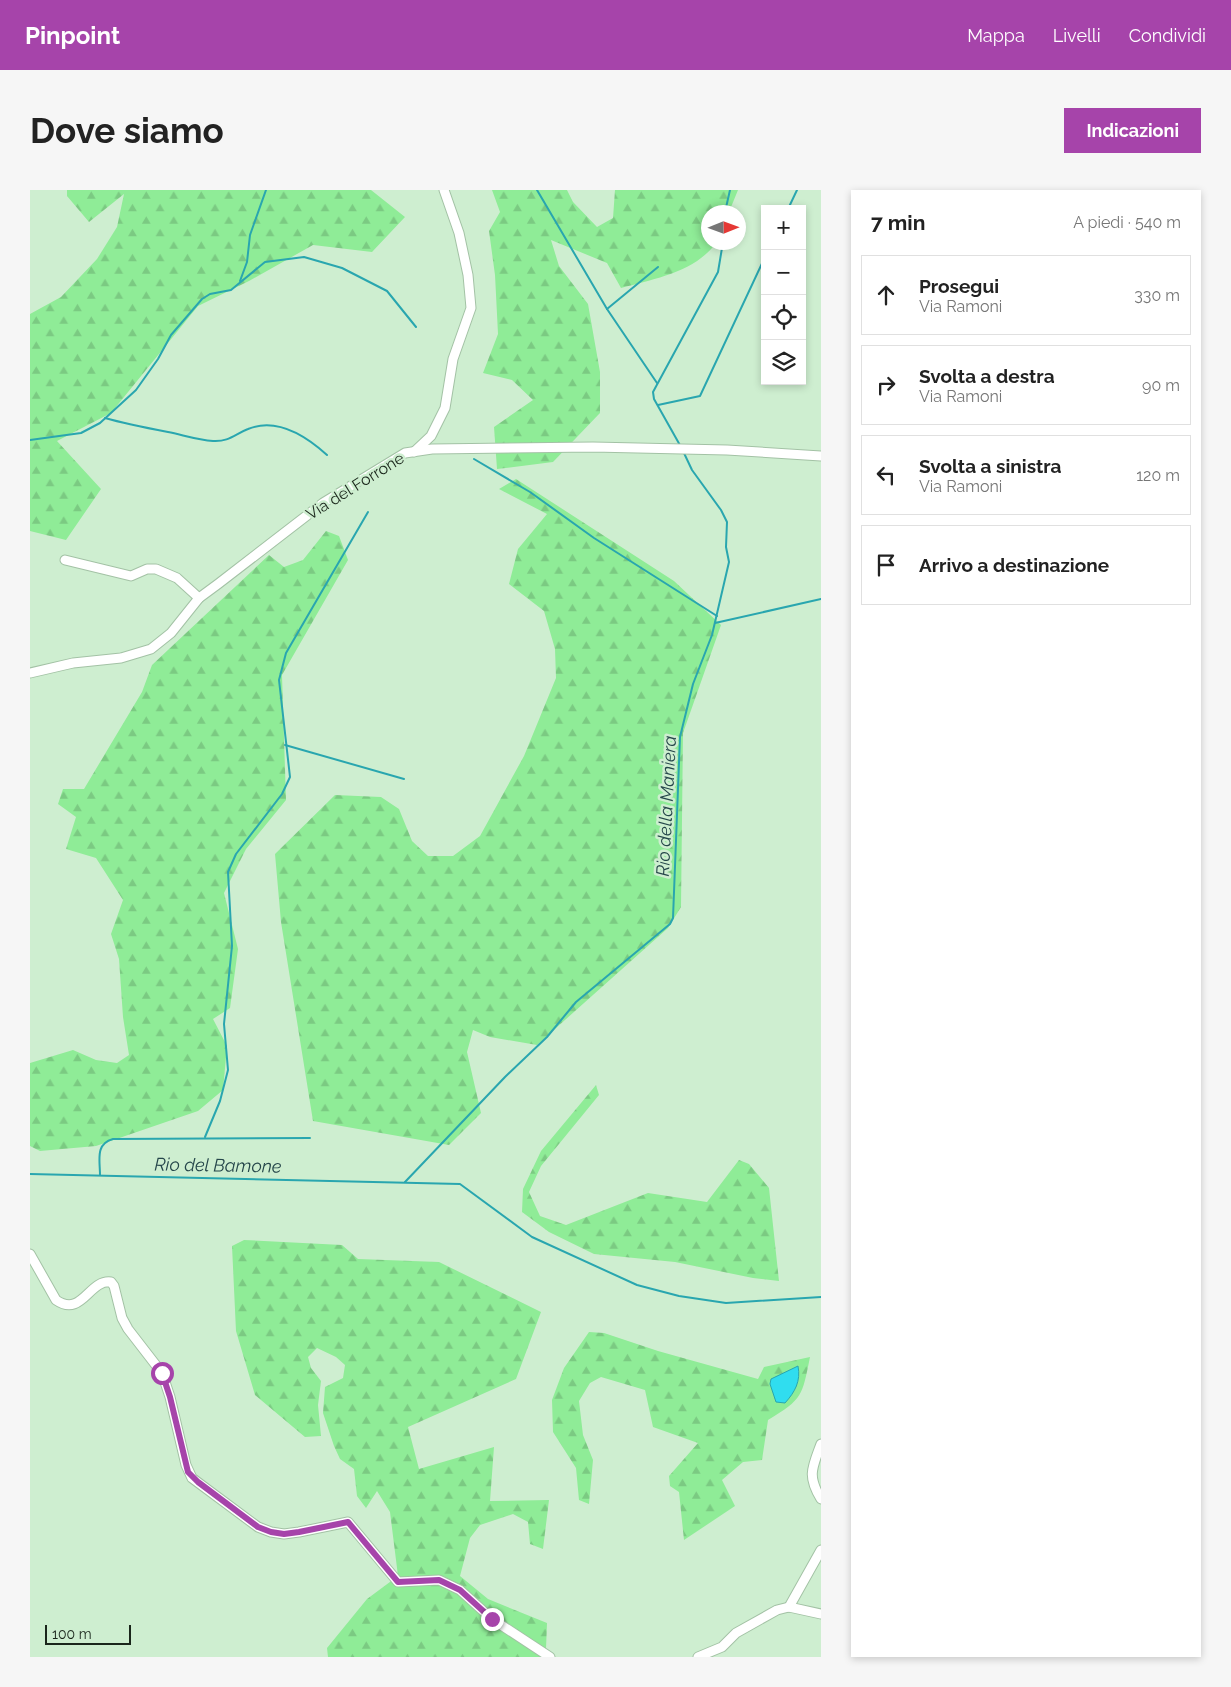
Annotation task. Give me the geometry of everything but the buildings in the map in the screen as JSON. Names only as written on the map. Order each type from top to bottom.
[{"type":"street","points":[[414,452],[430,436],[445,408],[453,359],[471,308],[468,275],[459,233],[444,190]]},
{"type":"street","name":"Via del Forrone","points":[[30,672],[73,662],[121,658],[151,649],[171,633],[199,598],[323,503],[405,453],[432,449],[593,447],[727,450],[821,456]]},
{"type":"street","points":[[65,560],[131,576],[147,569],[156,569],[177,578],[199,598]]},
{"type":"street","points":[[30,1254],[56,1300],[62,1304],[70,1306],[78,1302],[102,1283],[111,1282],[114,1286],[122,1318],[162,1373],[170,1397],[188,1472],[198,1482],[258,1527],[271,1532],[284,1534],[348,1522],[398,1582],[439,1580],[446,1583],[460,1590],[492,1619],[550,1657]]},
{"type":"street","points":[[821,1444],[812,1468],[811,1477],[821,1499]]},
{"type":"street","points":[[789,1607],[821,1550]]},
{"type":"street","points":[[698,1657],[722,1647],[736,1633],[766,1615],[789,1607],[821,1614]]},
{"type":"green space","points":[[67,190],[371,190],[405,217],[372,252],[313,245],[249,281],[198,306],[111,413],[57,441],[101,489],[66,540],[30,531],[30,314],[61,297],[97,259],[117,227],[124,194],[89,222],[67,196]]},
{"type":"green space","points":[[492,190],[567,190],[573,202],[597,227],[613,218],[615,190],[738,190],[732,205],[701,205],[701,250],[710,250],[707,253],[697,261],[673,273],[621,288],[607,263],[551,240],[559,266],[588,304],[600,372],[600,413],[553,462],[497,469],[494,427],[533,400],[512,380],[483,373],[498,334],[495,275],[489,231],[500,212]]},
{"type":"green space","points":[[516,479],[674,581],[721,625],[683,733],[681,907],[668,928],[537,1045],[490,1037],[473,1030],[467,1052],[481,1113],[449,1145],[313,1121],[281,922],[275,854],[335,795],[381,797],[399,809],[412,841],[428,856],[453,856],[480,836],[524,756],[556,678],[555,649],[544,611],[509,584],[518,549],[547,514],[499,489]]},
{"type":"green space","points":[[326,531],[339,536],[348,560],[282,675],[286,800],[246,849],[224,893],[238,949],[230,1008],[213,1019],[227,1046],[223,1090],[198,1111],[96,1146],[40,1151],[30,1146],[30,1063],[73,1050],[96,1060],[117,1063],[129,1055],[123,1017],[119,959],[111,934],[123,900],[96,858],[66,849],[76,817],[58,804],[63,789],[84,789],[142,692],[152,665],[269,555],[284,567],[303,560]]},
{"type":"green space","points":[[596,1085],[599,1095],[541,1166],[529,1192],[540,1216],[566,1225],[648,1193],[707,1202],[739,1160],[749,1164],[769,1188],[779,1281],[753,1278],[675,1262],[594,1254],[549,1232],[522,1212],[523,1189],[541,1151]]},
{"type":"green space","points":[[244,1240],[342,1245],[358,1259],[439,1262],[541,1312],[516,1379],[408,1427],[419,1469],[494,1447],[490,1501],[549,1500],[543,1549],[530,1544],[528,1522],[513,1514],[480,1525],[470,1538],[460,1576],[488,1599],[547,1623],[546,1649],[555,1657],[328,1657],[327,1648],[367,1599],[398,1576],[390,1512],[377,1491],[366,1508],[357,1496],[354,1469],[340,1459],[334,1446],[323,1413],[325,1387],[343,1378],[345,1365],[336,1357],[317,1348],[308,1357],[311,1368],[321,1381],[318,1405],[321,1436],[305,1437],[255,1395],[236,1331],[232,1246]]},
{"type":"green space","points":[[589,1332],[604,1333],[658,1351],[758,1379],[764,1367],[810,1357],[802,1389],[795,1401],[768,1420],[762,1460],[743,1462],[722,1480],[735,1506],[684,1540],[679,1492],[670,1486],[669,1476],[698,1443],[653,1427],[645,1390],[601,1377],[590,1383],[579,1401],[583,1435],[593,1460],[589,1504],[579,1500],[576,1468],[553,1432],[552,1400],[564,1368]]},
{"type":"water","points":[[798,1366],[799,1377],[792,1395],[785,1403],[776,1402],[770,1384],[771,1379]]},
{"type":"waterway","points":[[240,281],[247,262],[250,235],[266,190]]},
{"type":"waterway","points":[[537,190],[607,309],[657,383]]},
{"type":"waterway","name":"Rio della Maniera","points":[[727,205],[730,190]]},
{"type":"waterway","points":[[790,205],[797,190]]},
{"type":"waterway","name":"Rio della Maniera","points":[[681,447],[654,399],[653,392],[718,272],[722,250]]},
{"type":"waterway","points":[[30,440],[81,433],[100,423],[136,390],[158,359],[171,335],[202,299],[210,294],[231,290],[265,262],[304,257],[342,268],[387,291],[416,327]]},
{"type":"waterway","points":[[658,405],[700,396],[761,266]]},
{"type":"waterway","points":[[607,309],[658,267]]},
{"type":"waterway","points":[[105,418],[196,439],[213,441],[228,439],[248,429],[270,425],[290,430],[300,435],[327,455]]},
{"type":"waterway","name":"Rio della Maniera","points":[[405,1182],[505,1077],[547,1037],[576,1002],[670,924],[673,918],[680,737],[693,684],[712,635],[729,562],[726,547],[727,522],[721,510],[692,470],[683,451]]},
{"type":"waterway","points":[[474,459],[530,492],[594,538],[717,616]]},
{"type":"waterway","points":[[205,1137],[220,1101],[228,1070],[224,1024],[232,946],[228,872],[236,854],[282,794],[290,777],[279,680],[286,653],[368,512]]},
{"type":"waterway","points":[[715,623],[821,599]]},
{"type":"waterway","points":[[285,745],[404,779]]},
{"type":"waterway","points":[[100,1175],[99,1158],[101,1149],[107,1141],[113,1139],[310,1138]]},
{"type":"waterway","name":"Rio del Bamone","points":[[30,1174],[460,1184],[532,1237],[637,1285],[679,1296],[726,1303],[821,1297]]},
{"type":"route","points":[[162,1373],[170,1397],[188,1472],[192,1478],[231,1505],[245,1519],[258,1527],[284,1534],[348,1522],[398,1582],[439,1580],[460,1590],[492,1619]]}]
